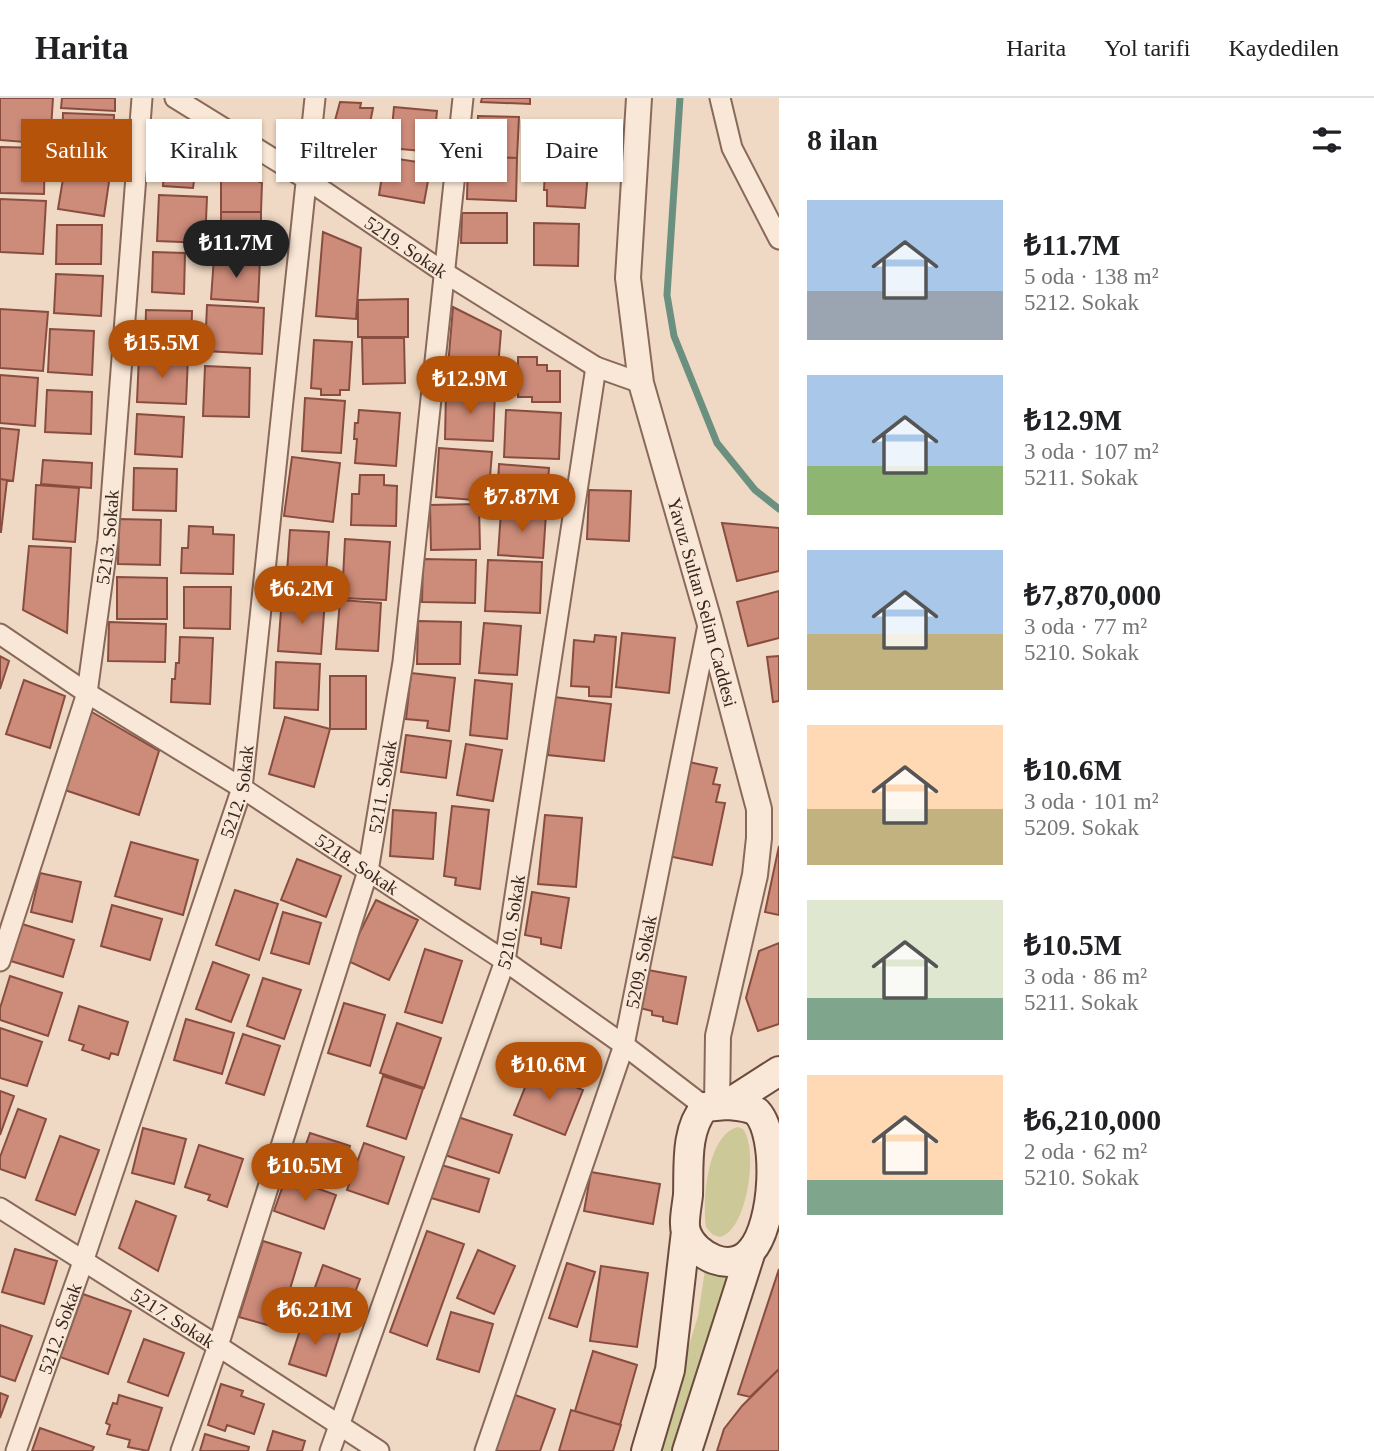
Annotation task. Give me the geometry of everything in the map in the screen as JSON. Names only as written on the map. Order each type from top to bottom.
[{"type":"main road","points":[[716,1106],[779,1071]]},
{"type":"main road","points":[[687,1451],[751,1251],[775,1203],[778,1154],[768,1122],[757,1112],[743,1106],[716,1106]]},
{"type":"main road","name":"Yavuz Sultan Selim Caddesi","points":[[646,1451],[670,1370],[686,1231],[690,1145],[698,1115],[716,1106]]},
{"type":"main road","points":[[686,1231],[697,1248],[720,1262],[742,1259],[751,1251]]},
{"type":"street","name":"5213. Sokak","points":[[0,961],[87,693],[111,512],[142,98]]},
{"type":"street","name":"5219. Sokak","points":[[175,98],[276,160]]},
{"type":"street","name":"5212. Sokak","points":[[313,119],[315,98]]},
{"type":"street","name":"5211. Sokak","points":[[181,1451],[218,1346],[368,871],[403,662],[463,98]]},
{"type":"street","name":"Yavuz Sultan Selim Caddesi","points":[[639,98],[628,278],[642,383],[753,779],[759,819],[755,875],[718,1036],[716,1106]]},
{"type":"street","points":[[720,98],[732,148],[779,239]]},
{"type":"street","name":"5212. Sokak","points":[[16,1451],[83,1262],[242,788],[306,182]]},
{"type":"street","name":"5219. Sokak","points":[[310,182],[445,273],[596,367],[642,383]]},
{"type":"street","name":"5210. Sokak","points":[[330,1451],[505,961],[596,367]]},
{"type":"street","name":"5209. Sokak","points":[[485,1451],[624,1045],[709,621]]},
{"type":"street","name":"5218. Sokak","points":[[0,634],[87,693],[242,788],[505,961],[716,1106]]},
{"type":"street","name":"5217. Sokak","points":[[0,1209],[379,1451]]},
{"type":"shaded area","points":[[738,1127],[743,1129],[748,1139],[748,1189],[737,1221],[720,1237],[713,1235],[706,1227],[706,1186],[719,1142],[728,1132]]},
{"type":"shaded area","points":[[705,1270],[728,1275],[675,1451],[657,1451],[698,1316]]},
{"type":"building","points":[[0,98],[53,98],[52,119],[21,119],[21,142],[0,140]]},
{"type":"building","points":[[62,98],[115,98],[115,111],[61,108]]},
{"type":"building","points":[[482,98],[530,98],[530,104],[481,102]]},
{"type":"building","points":[[340,102],[361,103],[360,108],[373,108],[371,119],[335,119]]},
{"type":"building","points":[[394,107],[437,111],[436,119],[415,119],[415,150],[401,149],[401,119],[393,119]]},
{"type":"building","points":[[63,113],[114,115],[114,119],[63,119]]},
{"type":"building","points":[[478,116],[519,117],[517,158],[507,158],[507,119],[478,119]]},
{"type":"building","points":[[0,147],[21,147],[21,182],[44,182],[44,194],[0,193]]},
{"type":"building","points":[[507,158],[517,158],[516,201],[467,199],[467,182],[507,182]]},
{"type":"building","points":[[401,159],[415,162],[415,182],[428,182],[424,203],[379,195],[381,182],[401,182]]},
{"type":"building","points":[[62,182],[109,182],[104,216],[58,209]]},
{"type":"building","points":[[163,182],[194,182],[193,188],[163,186]]},
{"type":"building","points":[[221,182],[262,183],[261,212],[221,212]]},
{"type":"building","points":[[544,182],[587,182],[585,208],[547,206],[547,190],[544,190]]},
{"type":"building","points":[[159,195],[207,197],[205,243],[157,241]]},
{"type":"building","points":[[0,199],[46,201],[43,254],[0,252]]},
{"type":"building","points":[[221,212],[261,212],[261,244],[239,244],[239,239],[221,239]]},
{"type":"building","points":[[462,213],[507,213],[507,243],[461,243]]},
{"type":"building","points":[[534,223],[579,224],[578,266],[534,265]]},
{"type":"building","points":[[57,225],[102,225],[101,264],[56,264]]},
{"type":"building","points":[[323,232],[361,248],[356,319],[316,316]]},
{"type":"building","points":[[153,252],[185,253],[184,294],[152,292]]},
{"type":"building","points":[[214,257],[260,260],[258,302],[211,299]]},
{"type":"building","points":[[56,274],[103,276],[101,316],[54,313]]},
{"type":"building","points":[[408,299],[408,337],[358,337],[358,300]]},
{"type":"building","points":[[207,305],[264,308],[262,354],[205,351]]},
{"type":"building","points":[[453,307],[501,331],[496,393],[446,390]]},
{"type":"building","points":[[0,309],[48,312],[43,371],[0,368]]},
{"type":"building","points":[[146,310],[192,311],[191,351],[145,350]]},
{"type":"building","points":[[50,329],[94,331],[92,375],[48,372]]},
{"type":"building","points":[[362,338],[404,338],[405,383],[363,384]]},
{"type":"building","points":[[314,340],[352,342],[349,390],[340,390],[340,395],[321,395],[321,389],[311,388]]},
{"type":"building","points":[[139,355],[188,357],[186,404],[137,402]]},
{"type":"building","points":[[518,357],[537,357],[537,365],[547,365],[547,371],[560,371],[560,402],[532,402],[532,397],[518,397]]},
{"type":"building","points":[[205,366],[250,368],[249,417],[203,416]]},
{"type":"building","points":[[0,375],[38,378],[35,426],[0,423]]},
{"type":"building","points":[[47,390],[92,392],[91,434],[45,432]]},
{"type":"building","points":[[446,391],[495,393],[493,441],[445,439]]},
{"type":"building","points":[[305,398],[345,401],[341,453],[302,451]]},
{"type":"building","points":[[359,410],[400,413],[396,466],[355,463],[355,423],[358,423]]},
{"type":"building","points":[[506,410],[561,413],[559,459],[504,457]]},
{"type":"building","points":[[137,414],[184,417],[182,457],[135,454]]},
{"type":"building","points":[[0,428],[19,430],[13,481],[0,479]]},
{"type":"building","points":[[439,448],[492,452],[488,501],[436,497]]},
{"type":"building","points":[[292,457],[340,463],[333,522],[284,516]]},
{"type":"building","points":[[43,460],[92,463],[91,488],[41,484]]},
{"type":"building","points":[[499,464],[549,468],[546,507],[497,503]]},
{"type":"building","points":[[134,468],[177,469],[176,511],[133,510]]},
{"type":"building","points":[[360,475],[384,475],[384,485],[397,486],[396,526],[351,525],[352,494],[359,494]]},
{"type":"building","points":[[0,479],[7,480],[1,532],[0,532]]},
{"type":"building","points":[[36,485],[79,488],[75,542],[33,539]]},
{"type":"building","points":[[589,490],[631,491],[629,541],[587,539]]},
{"type":"building","points":[[479,504],[480,549],[431,550],[430,505]]},
{"type":"building","points":[[501,511],[546,514],[543,558],[498,555]]},
{"type":"building","points":[[119,519],[161,520],[160,565],[118,564]]},
{"type":"building","points":[[722,523],[779,528],[779,571],[737,581]]},
{"type":"building","points":[[189,526],[213,527],[213,534],[234,535],[233,574],[181,573],[182,548],[188,548]]},
{"type":"building","points":[[290,530],[329,532],[325,589],[286,586]]},
{"type":"building","points":[[345,539],[390,542],[386,600],[342,598]]},
{"type":"building","points":[[29,546],[71,548],[67,633],[23,610]]},
{"type":"building","points":[[423,559],[476,560],[475,603],[422,602]]},
{"type":"building","points":[[488,560],[542,562],[540,613],[485,611]]},
{"type":"building","points":[[117,577],[167,578],[167,619],[117,619]]},
{"type":"building","points":[[184,587],[231,587],[230,629],[184,628]]},
{"type":"building","points":[[779,591],[779,638],[748,646],[737,602]]},
{"type":"building","points":[[282,597],[325,600],[321,654],[278,651]]},
{"type":"building","points":[[340,600],[381,603],[378,651],[336,649]]},
{"type":"building","points":[[418,621],[461,622],[460,664],[417,664]]},
{"type":"building","points":[[109,622],[166,624],[165,662],[108,661]]},
{"type":"building","points":[[484,623],[521,626],[517,675],[479,673]]},
{"type":"building","points":[[622,633],[675,638],[669,693],[616,687]]},
{"type":"building","points":[[595,635],[616,637],[611,697],[589,696],[589,687],[571,686],[574,640],[594,642]]},
{"type":"building","points":[[180,637],[213,638],[210,704],[171,702],[172,679],[175,679],[176,663],[179,663]]},
{"type":"building","points":[[0,656],[9,661],[0,689]]},
{"type":"building","points":[[779,656],[779,701],[773,702],[767,657]]},
{"type":"building","points":[[276,662],[320,664],[318,710],[274,708]]},
{"type":"building","points":[[411,673],[455,678],[449,731],[427,728],[428,721],[406,719]]},
{"type":"building","points":[[330,676],[366,676],[366,729],[330,729]]},
{"type":"building","points":[[24,680],[65,696],[50,748],[6,734]]},
{"type":"building","points":[[475,680],[512,684],[507,739],[470,735]]},
{"type":"building","points":[[554,697],[611,704],[604,761],[548,755]]},
{"type":"building","points":[[85,708],[159,751],[139,815],[59,788]]},
{"type":"building","points":[[285,717],[330,729],[314,787],[269,774]]},
{"type":"building","points":[[406,735],[451,741],[446,778],[401,772]]},
{"type":"building","points":[[466,744],[502,750],[493,801],[457,795]]},
{"type":"building","points":[[689,762],[717,768],[713,784],[720,785],[716,802],[725,803],[712,865],[668,856]]},
{"type":"building","points":[[452,806],[489,810],[480,889],[455,885],[456,878],[444,876]]},
{"type":"building","points":[[393,810],[436,813],[433,859],[390,856]]},
{"type":"building","points":[[545,815],[582,818],[576,887],[538,884]]},
{"type":"building","points":[[131,842],[198,860],[183,915],[115,896]]},
{"type":"building","points":[[779,846],[779,915],[765,912]]},
{"type":"building","points":[[297,859],[341,876],[326,917],[281,900]]},
{"type":"building","points":[[40,873],[81,882],[72,922],[31,912]]},
{"type":"building","points":[[235,890],[278,904],[259,960],[216,945]]},
{"type":"building","points":[[532,892],[569,898],[561,948],[541,944],[541,938],[525,935]]},
{"type":"building","points":[[376,900],[418,920],[389,980],[346,960]]},
{"type":"building","points":[[112,905],[162,919],[150,960],[101,946]]},
{"type":"building","points":[[283,912],[321,923],[309,964],[271,953]]},
{"type":"building","points":[[22,924],[74,940],[63,977],[11,961]]},
{"type":"building","points":[[779,943],[779,1024],[758,1031],[746,998],[759,951]]},
{"type":"building","points":[[425,949],[462,961],[442,1023],[405,1012]]},
{"type":"building","points":[[213,962],[249,975],[231,1022],[196,1009]]},
{"type":"building","points":[[648,970],[686,977],[677,1024],[663,1021],[663,1017],[652,1015],[652,1011],[640,1008]]},
{"type":"building","points":[[10,976],[62,993],[48,1036],[0,1020],[0,1008]]},
{"type":"building","points":[[263,978],[301,990],[284,1039],[247,1026]]},
{"type":"building","points":[[344,1003],[385,1015],[370,1066],[328,1053]]},
{"type":"building","points":[[79,1006],[128,1022],[118,1055],[111,1053],[109,1059],[82,1050],[84,1045],[69,1040]]},
{"type":"building","points":[[186,1019],[234,1033],[222,1074],[174,1060]]},
{"type":"building","points":[[397,1023],[441,1038],[424,1088],[380,1073]]},
{"type":"building","points":[[0,1028],[42,1042],[27,1086],[0,1078]]},
{"type":"building","points":[[243,1034],[280,1046],[264,1095],[226,1083]]},
{"type":"building","points":[[532,1070],[583,1090],[565,1135],[514,1115]]},
{"type":"building","points":[[383,1076],[423,1089],[406,1139],[367,1126]]},
{"type":"building","points":[[0,1091],[14,1096],[0,1135]]},
{"type":"building","points":[[18,1109],[46,1119],[25,1178],[0,1169],[0,1157]]},
{"type":"building","points":[[458,1117],[512,1135],[499,1173],[445,1155]]},
{"type":"building","points":[[143,1128],[186,1139],[174,1184],[132,1173]]},
{"type":"building","points":[[310,1133],[350,1146],[337,1187],[296,1173]]},
{"type":"building","points":[[60,1136],[99,1150],[75,1215],[36,1200]]},
{"type":"building","points":[[364,1143],[404,1157],[388,1204],[347,1190]]},
{"type":"building","points":[[199,1145],[243,1159],[227,1207],[208,1200],[210,1195],[185,1187]]},
{"type":"building","points":[[438,1164],[489,1179],[479,1212],[428,1197]]},
{"type":"building","points":[[591,1172],[660,1184],[653,1224],[584,1211]]},
{"type":"building","points":[[286,1177],[336,1195],[324,1229],[274,1211]]},
{"type":"building","points":[[136,1201],[176,1216],[158,1271],[119,1248]]},
{"type":"building","points":[[427,1231],[464,1244],[427,1346],[390,1332]]},
{"type":"building","points":[[263,1241],[301,1253],[278,1328],[239,1317]]},
{"type":"building","points":[[15,1249],[57,1261],[44,1304],[2,1292]]},
{"type":"building","points":[[478,1250],[515,1266],[494,1314],[457,1298]]},
{"type":"building","points":[[567,1263],[595,1272],[577,1327],[549,1318]]},
{"type":"building","points":[[323,1265],[360,1279],[341,1330],[304,1318]]},
{"type":"building","points":[[601,1266],[648,1273],[637,1347],[590,1341]]},
{"type":"building","points":[[779,1269],[779,1369],[750,1397],[738,1394]]},
{"type":"building","points":[[83,1294],[131,1311],[108,1374],[60,1357]]},
{"type":"building","points":[[451,1312],[493,1324],[479,1372],[437,1359]]},
{"type":"building","points":[[304,1318],[341,1330],[326,1376],[289,1364]]},
{"type":"building","points":[[0,1325],[32,1336],[15,1381],[0,1376]]},
{"type":"building","points":[[144,1339],[184,1353],[168,1396],[128,1382]]},
{"type":"building","points":[[593,1351],[637,1365],[620,1425],[575,1411]]},
{"type":"building","points":[[779,1369],[779,1451],[717,1451],[724,1429],[742,1406]]},
{"type":"building","points":[[221,1384],[243,1391],[241,1396],[264,1404],[254,1434],[227,1425],[225,1431],[208,1425]]},
{"type":"building","points":[[0,1393],[8,1396],[0,1418]]},
{"type":"building","points":[[119,1395],[162,1408],[148,1451],[128,1447],[130,1440],[107,1434],[110,1425],[106,1423]]},
{"type":"building","points":[[515,1395],[555,1409],[540,1451],[495,1451]]},
{"type":"building","points":[[571,1410],[621,1425],[613,1451],[559,1451]]},
{"type":"building","points":[[40,1428],[94,1447],[92,1451],[32,1451]]},
{"type":"building","points":[[273,1431],[305,1441],[302,1451],[267,1451]]},
{"type":"building","points":[[205,1434],[249,1447],[248,1451],[200,1451]]},
{"type":"waterway","points":[[680,98],[667,295],[674,336],[717,443],[755,490],[779,509]]}]
